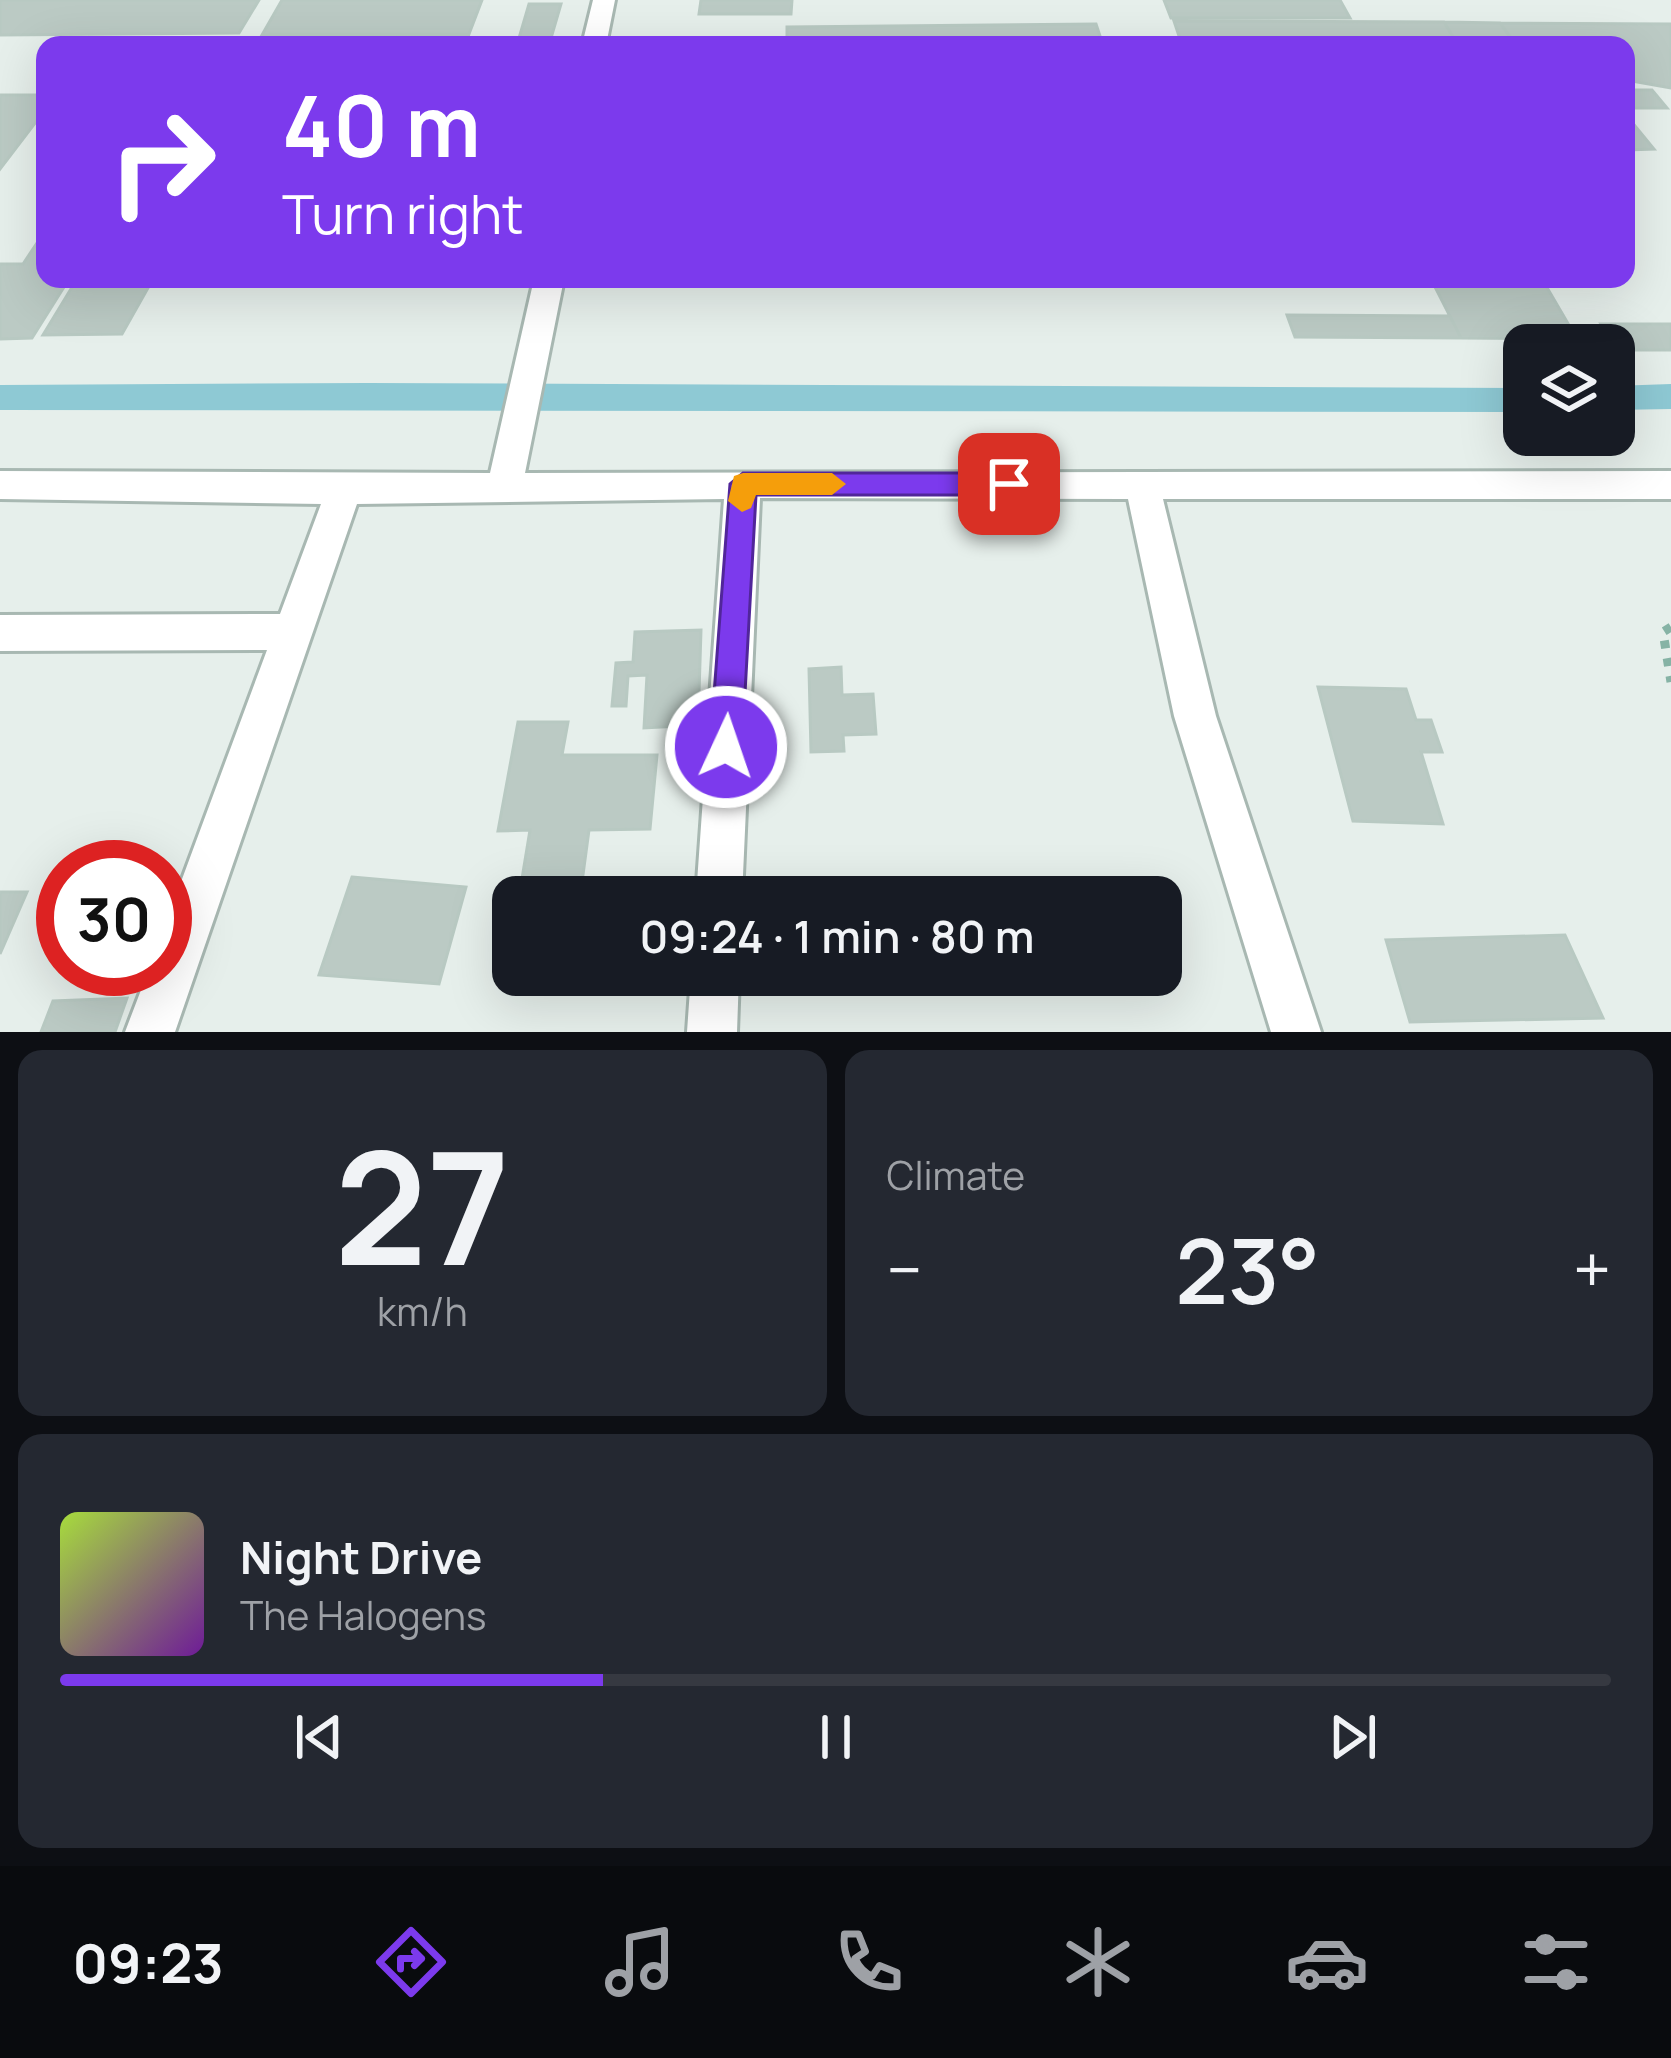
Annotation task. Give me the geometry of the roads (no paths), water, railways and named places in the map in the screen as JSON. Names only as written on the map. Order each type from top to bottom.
[{"type":"street","points":[[596,36],[604,0]]},
{"type":"street","points":[[504,487],[547,288]]},
{"type":"street","points":[[720,876],[743,484]]},
{"type":"street","points":[[0,485],[344,490],[743,484],[1671,484]]},
{"type":"street","points":[[1142,484],[1195,716],[1296,1032]]},
{"type":"street","points":[[150,1032],[344,490]]},
{"type":"street","points":[[0,633],[295,632]]},
{"type":"street","points":[[712,1032],[714,996]]},
{"type":"water","points":[[1671,384],[1671,409],[1635,410],[1635,385]]},
{"type":"water","points":[[0,385],[1503,388],[1503,412],[0,410]]}]
